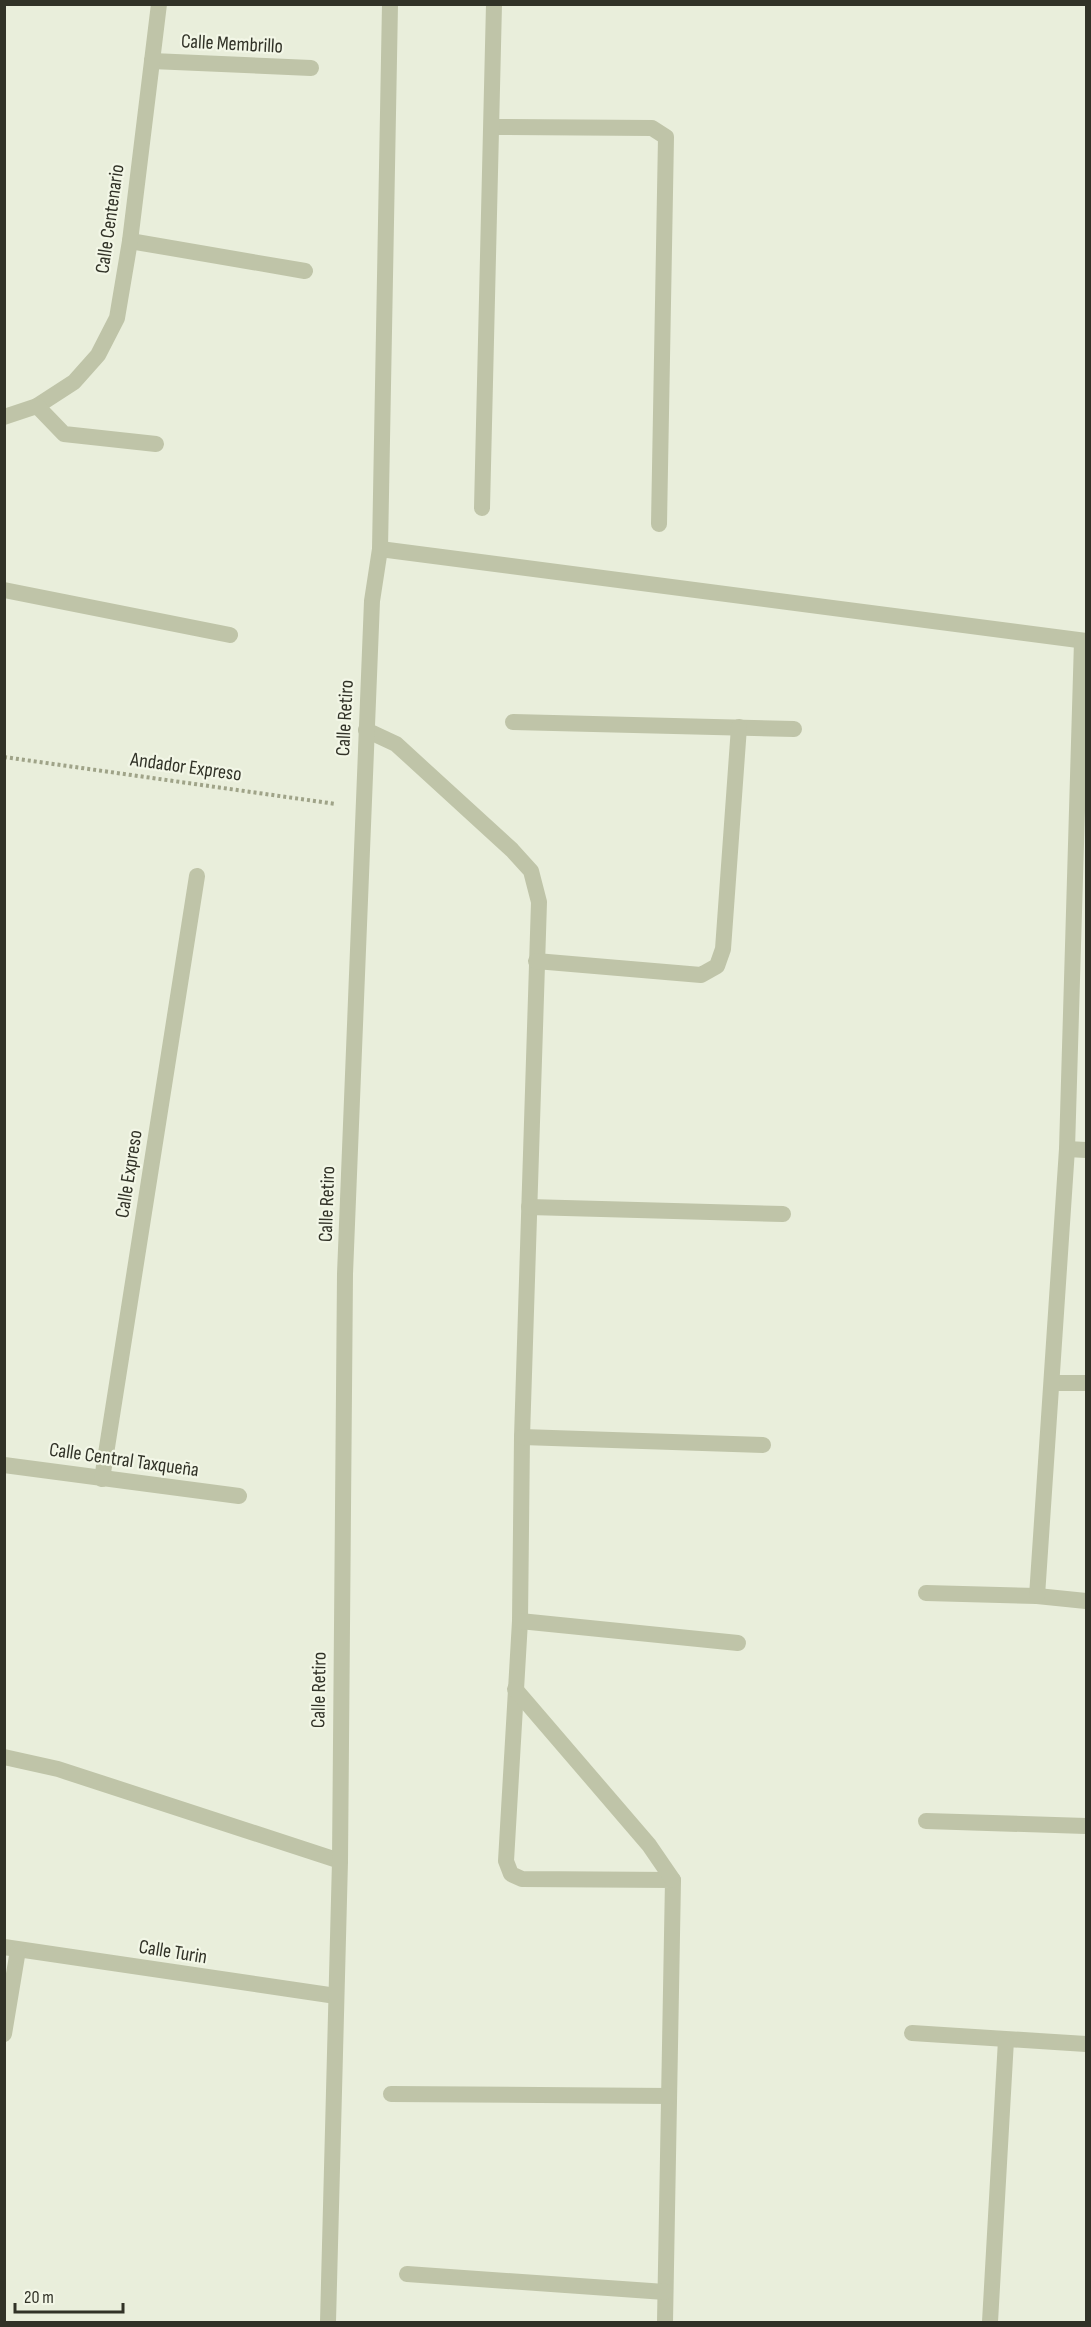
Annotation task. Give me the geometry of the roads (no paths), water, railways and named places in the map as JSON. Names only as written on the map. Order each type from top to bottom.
[{"type":"street","name":"Calle Centenario","points":[[4,417],[37,405],[74,382],[98,356],[117,318],[130,241],[159,4]]},
{"type":"street","name":"Calle Retiro","points":[[328,2322],[340,1861],[345,1274],[362,807],[372,601],[380,549],[390,4]]},
{"type":"street","points":[[483,508],[494,4]]},
{"type":"street","name":"Calle Membrillo","points":[[152,61],[311,68]]},
{"type":"street","points":[[493,127],[652,128],[666,137],[658,524]]},
{"type":"street","points":[[130,241],[304,271]]},
{"type":"street","points":[[37,405],[64,434],[156,444]]},
{"type":"street","points":[[380,549],[1084,641],[1067,1149],[1037,1596]]},
{"type":"street","points":[[4,590],[230,635]]},
{"type":"street","points":[[513,722],[794,729]]},
{"type":"street","points":[[536,961],[701,975],[717,966],[723,949],[739,727]]},
{"type":"street","points":[[366,730],[396,744],[480,820],[531,871],[539,902],[522,1437],[520,1621],[514,1689],[506,1861],[510,1874],[522,1879],[673,1880]]},
{"type":"street","name":"Calle Expreso","points":[[102,1479],[197,876]]},
{"type":"street","points":[[1067,1149],[1086,1150]]},
{"type":"street","points":[[529,1206],[783,1214]]},
{"type":"street","points":[[1053,1383],[1086,1383]]},
{"type":"street","points":[[522,1437],[763,1445]]},
{"type":"street","name":"Calle Central Taxqueña","points":[[4,1465],[239,1496]]},
{"type":"street","points":[[926,1593],[1037,1596],[1086,1601]]},
{"type":"street","points":[[520,1621],[738,1643]]},
{"type":"street","points":[[514,1689],[649,1845],[673,1880],[665,2322]]},
{"type":"street","points":[[4,1757],[58,1769],[340,1861]]},
{"type":"street","points":[[926,1821],[1086,1826]]},
{"type":"street","points":[[4,2034],[11,1949]]},
{"type":"street","name":"Calle Turin","points":[[11,1949],[336,1996]]},
{"type":"street","points":[[912,2033],[1086,2044]]},
{"type":"street","points":[[990,2322],[1006,2040]]},
{"type":"street","points":[[391,2094],[669,2096]]},
{"type":"street","points":[[407,2274],[665,2292]]}]
